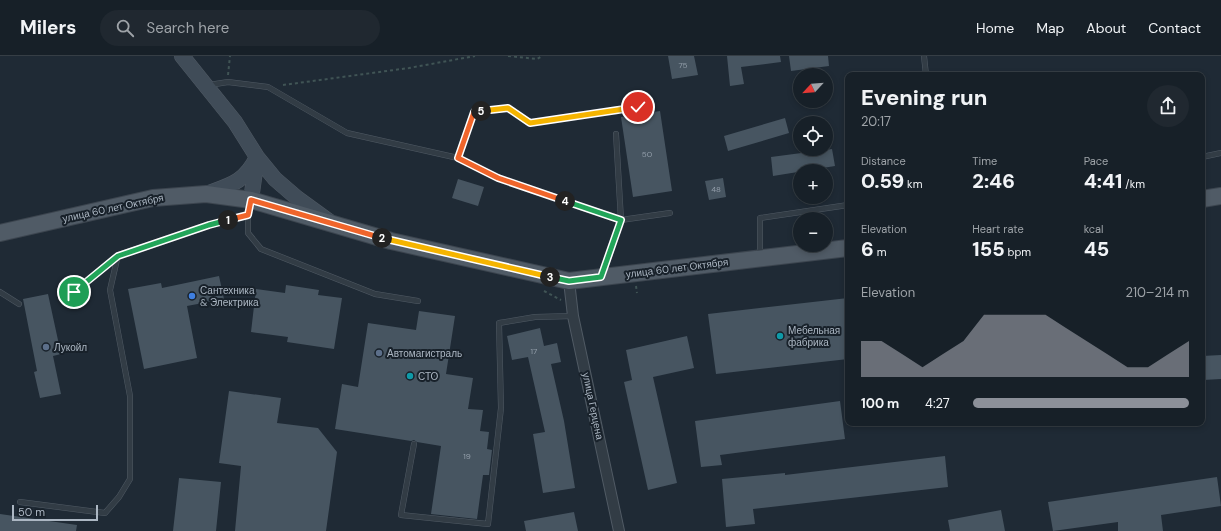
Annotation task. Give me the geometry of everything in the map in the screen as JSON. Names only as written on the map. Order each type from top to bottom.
[{"type":"main road","name":"улица 60 лет Октября","points":[[0,233],[154,198],[206,194],[250,207],[332,224],[391,241],[569,281],[845,248]]},
{"type":"main road","points":[[1205,199],[1221,196]]},
{"type":"street","points":[[182,56],[235,122],[257,157],[281,184],[332,224]]},
{"type":"street","points":[[206,194],[227,187],[242,179],[252,168],[257,157]]},
{"type":"street","points":[[250,207],[257,157]]},
{"type":"street","name":"улица Герцена","points":[[569,281],[569,316],[619,531]]},
{"type":"lane","points":[[924,56],[926,72]]},
{"type":"lane","points":[[206,85],[228,82],[268,87],[347,133],[458,158],[498,178],[621,220],[670,212]]},
{"type":"lane","points":[[458,158],[474,112],[508,108],[530,123],[638,107]]},
{"type":"lane","points":[[601,277],[621,220],[616,134]]},
{"type":"lane","points":[[1205,156],[1221,153]]},
{"type":"lane","points":[[760,258],[760,218],[845,205]]},
{"type":"lane","points":[[74,292],[118,256],[209,225],[250,207],[248,233],[261,249],[375,294],[418,301]]},
{"type":"lane","points":[[20,502],[105,513],[119,497],[130,479],[130,396],[110,290],[118,256]]},
{"type":"lane","points":[[0,292],[19,304]]},
{"type":"lane","points":[[414,444],[401,515],[488,524],[501,408],[499,323],[535,317],[569,316]]},
{"type":"path","points":[[228,82],[230,56]]},
{"type":"path","points":[[268,87],[409,68],[475,56]]},
{"type":"path","points":[[508,56],[537,59],[542,56]]},
{"type":"path","points":[[544,291],[561,299],[569,316]]},
{"type":"building","points":[[668,56],[694,56],[698,75],[672,79]]},
{"type":"building","points":[[727,56],[780,56],[781,62],[741,67],[744,84],[730,86]]},
{"type":"building","points":[[789,56],[828,56],[829,66],[793,68],[793,71],[791,71]]},
{"type":"building","points":[[660,111],[672,191],[633,197],[621,117]]},
{"type":"building","points":[[785,118],[789,133],[728,151],[724,136]]},
{"type":"building","points":[[793,154],[793,156],[833,156],[833,155],[835,166],[833,166],[833,164],[793,164],[793,173],[773,176],[771,157]]},
{"type":"building","points":[[723,178],[726,197],[709,200],[705,181]]},
{"type":"building","points":[[458,179],[484,187],[478,206],[452,198]]},
{"type":"building","points":[[219,276],[224,299],[187,306],[197,358],[144,369],[128,289],[161,283],[162,288]]},
{"type":"building","points":[[286,285],[319,290],[318,295],[342,298],[334,349],[287,342],[288,337],[251,332],[256,289],[285,293]]},
{"type":"building","points":[[48,294],[61,354],[53,356],[61,394],[40,398],[34,372],[37,371],[23,299]]},
{"type":"building","name":"Мебельная фабрика","points":[[845,298],[845,359],[716,374],[708,314]]},
{"type":"building","name":"СТО","points":[[419,311],[455,316],[446,374],[473,378],[468,409],[483,410],[480,431],[489,432],[487,449],[492,450],[489,475],[483,475],[477,519],[431,514],[441,446],[417,442],[414,440],[411,441],[335,429],[342,384],[358,387],[368,323],[416,330]]},
{"type":"building","points":[[540,328],[544,346],[557,343],[561,362],[551,364],[564,421],[575,488],[543,493],[533,434],[545,432],[528,357],[512,360],[507,336]]},
{"type":"building","points":[[687,336],[694,368],[653,377],[677,483],[648,490],[624,382],[632,380],[626,350]]},
{"type":"building","points":[[1221,355],[1221,379],[1205,380],[1205,356]]},
{"type":"building","points":[[229,391],[281,398],[277,423],[318,428],[337,452],[326,531],[235,531],[241,466],[219,463]]},
{"type":"building","points":[[840,401],[845,439],[720,455],[722,465],[701,467],[695,421]]},
{"type":"building","points":[[945,456],[948,487],[753,509],[755,524],[726,527],[722,479],[785,473],[785,475]]},
{"type":"building","points":[[1217,477],[1221,506],[1161,515],[1163,531],[1118,531],[1118,522],[1053,531],[1048,502]]},
{"type":"building","points":[[179,478],[221,482],[216,531],[173,531]]},
{"type":"building","points":[[1001,510],[1005,531],[950,531],[948,520]]},
{"type":"building","points":[[574,512],[578,531],[526,531],[524,521]]},
{"type":"building","points":[[0,514],[77,525],[76,531],[0,531]]},
{"type":"place","name":"Сантехника & Электрика","points":[[192,296]]},
{"type":"place","name":"Мебельная фабрика","points":[[780,336]]},
{"type":"place","name":"Лукойл","points":[[46,347]]},
{"type":"place","name":"Автомагистраль","points":[[379,353]]},
{"type":"place","name":"СТО","points":[[410,376]]},
{"type":"route","points":[[74,292],[118,256],[209,225],[248,215],[251,200],[391,241],[569,281],[601,277],[621,220],[498,178],[458,158],[474,112],[508,108],[530,123],[638,107]]}]
